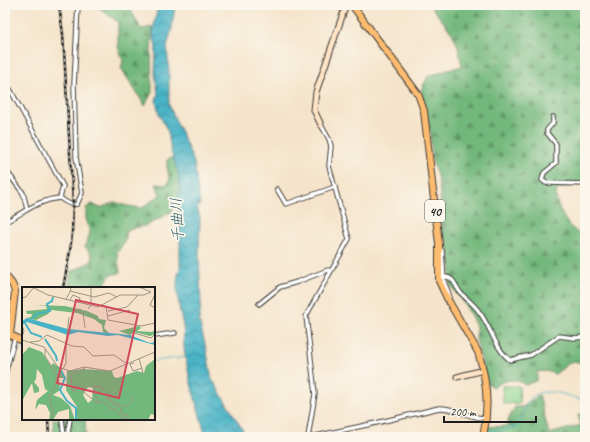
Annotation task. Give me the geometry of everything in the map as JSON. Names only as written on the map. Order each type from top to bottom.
[{"type":"main road","name":"40","points":[[352,5],[418,94],[421,101],[424,111],[439,244],[439,281],[448,300],[478,352],[485,384],[486,418],[484,437]]},
{"type":"main road","points":[[5,276],[12,284],[15,291],[11,339],[22,341]]},
{"type":"street","points":[[5,222],[27,209],[47,200],[60,198],[69,204],[77,204],[82,193],[76,157],[74,85],[78,5]]},
{"type":"street","points":[[308,437],[315,394],[306,316],[349,239],[329,166],[331,146],[330,139],[314,110],[316,92],[346,5]]},
{"type":"street","points":[[5,80],[63,186],[60,198]]},
{"type":"street","points":[[553,117],[553,123],[547,130],[547,133],[556,144],[556,163],[542,176],[542,180],[546,183],[585,184]]},
{"type":"street","points":[[5,163],[8,174],[23,193],[27,209]]},
{"type":"street","points":[[278,189],[286,204],[335,187]]},
{"type":"street","points":[[439,244],[441,246],[444,282],[449,294],[448,300]]},
{"type":"street","points":[[259,304],[280,287],[328,270],[331,271]]},
{"type":"street","points":[[444,277],[452,278],[460,291],[479,311],[496,342],[510,360],[530,355],[559,336],[574,338],[585,337]]},
{"type":"street","points":[[155,336],[175,333]]},
{"type":"street","points":[[5,374],[11,339]]},
{"type":"street","points":[[456,377],[483,370]]},
{"type":"street","points":[[5,391],[6,437]]},
{"type":"street","points":[[311,437],[439,408],[445,408],[486,418]]},
{"type":"street","points":[[62,420],[64,437]]},
{"type":"street","points":[[69,437],[68,432],[70,420]]},
{"type":"green space","points":[[95,5],[128,5],[141,29],[153,27],[151,48],[152,92],[145,106],[121,68],[123,61],[118,47],[118,22]]},
{"type":"green space","points":[[430,5],[585,5],[585,183],[557,190],[556,198],[564,219],[585,238],[585,363],[572,361],[555,374],[546,371],[537,372],[537,380],[526,385],[513,380],[502,382],[494,387],[487,383],[476,340],[476,326],[467,308],[450,285],[451,263],[441,228],[440,192],[432,160],[430,129],[421,90],[428,76],[462,66],[458,46],[452,33]]},
{"type":"green space","points":[[173,157],[178,172],[180,188],[179,199],[174,204],[172,212],[146,225],[126,230],[126,239],[117,253],[120,273],[110,275],[104,287],[68,287],[71,272],[92,261],[92,255],[85,246],[90,233],[86,219],[86,208],[92,204],[100,208],[115,202],[127,206],[142,208],[160,195],[156,184],[167,185],[170,179],[167,168],[167,160]]},
{"type":"green space","points":[[502,386],[519,386],[520,403],[503,404]]},
{"type":"green space","points":[[539,395],[549,434],[581,425],[578,415],[585,413],[585,437],[485,437],[487,427],[508,426],[508,420],[515,407],[523,407]]},
{"type":"green space","points":[[53,420],[85,420],[86,437],[54,437]]},
{"type":"water","name":"千曲川","points":[[158,5],[175,5],[172,28],[167,47],[169,105],[194,162],[200,206],[197,206],[200,218],[199,254],[201,305],[199,320],[212,379],[247,437],[206,437],[188,370],[177,290],[180,269],[180,228],[178,204],[180,188],[168,132],[159,114],[156,101],[158,93],[155,74],[156,46],[153,36]]},
{"type":"waterway","points":[[5,339],[12,342]]},
{"type":"waterway","points":[[14,344],[22,351]]},
{"type":"waterway","points":[[155,361],[187,357]]},
{"type":"waterway","points":[[487,431],[507,429],[517,426],[521,422],[526,406],[531,398],[537,394],[553,392],[585,401]]},
{"type":"waterway","points":[[473,437],[481,432]]},
{"type":"railway","points":[[59,5],[63,34],[73,204],[70,251],[63,287]]},
{"type":"railway","points":[[48,420],[49,437]]}]
